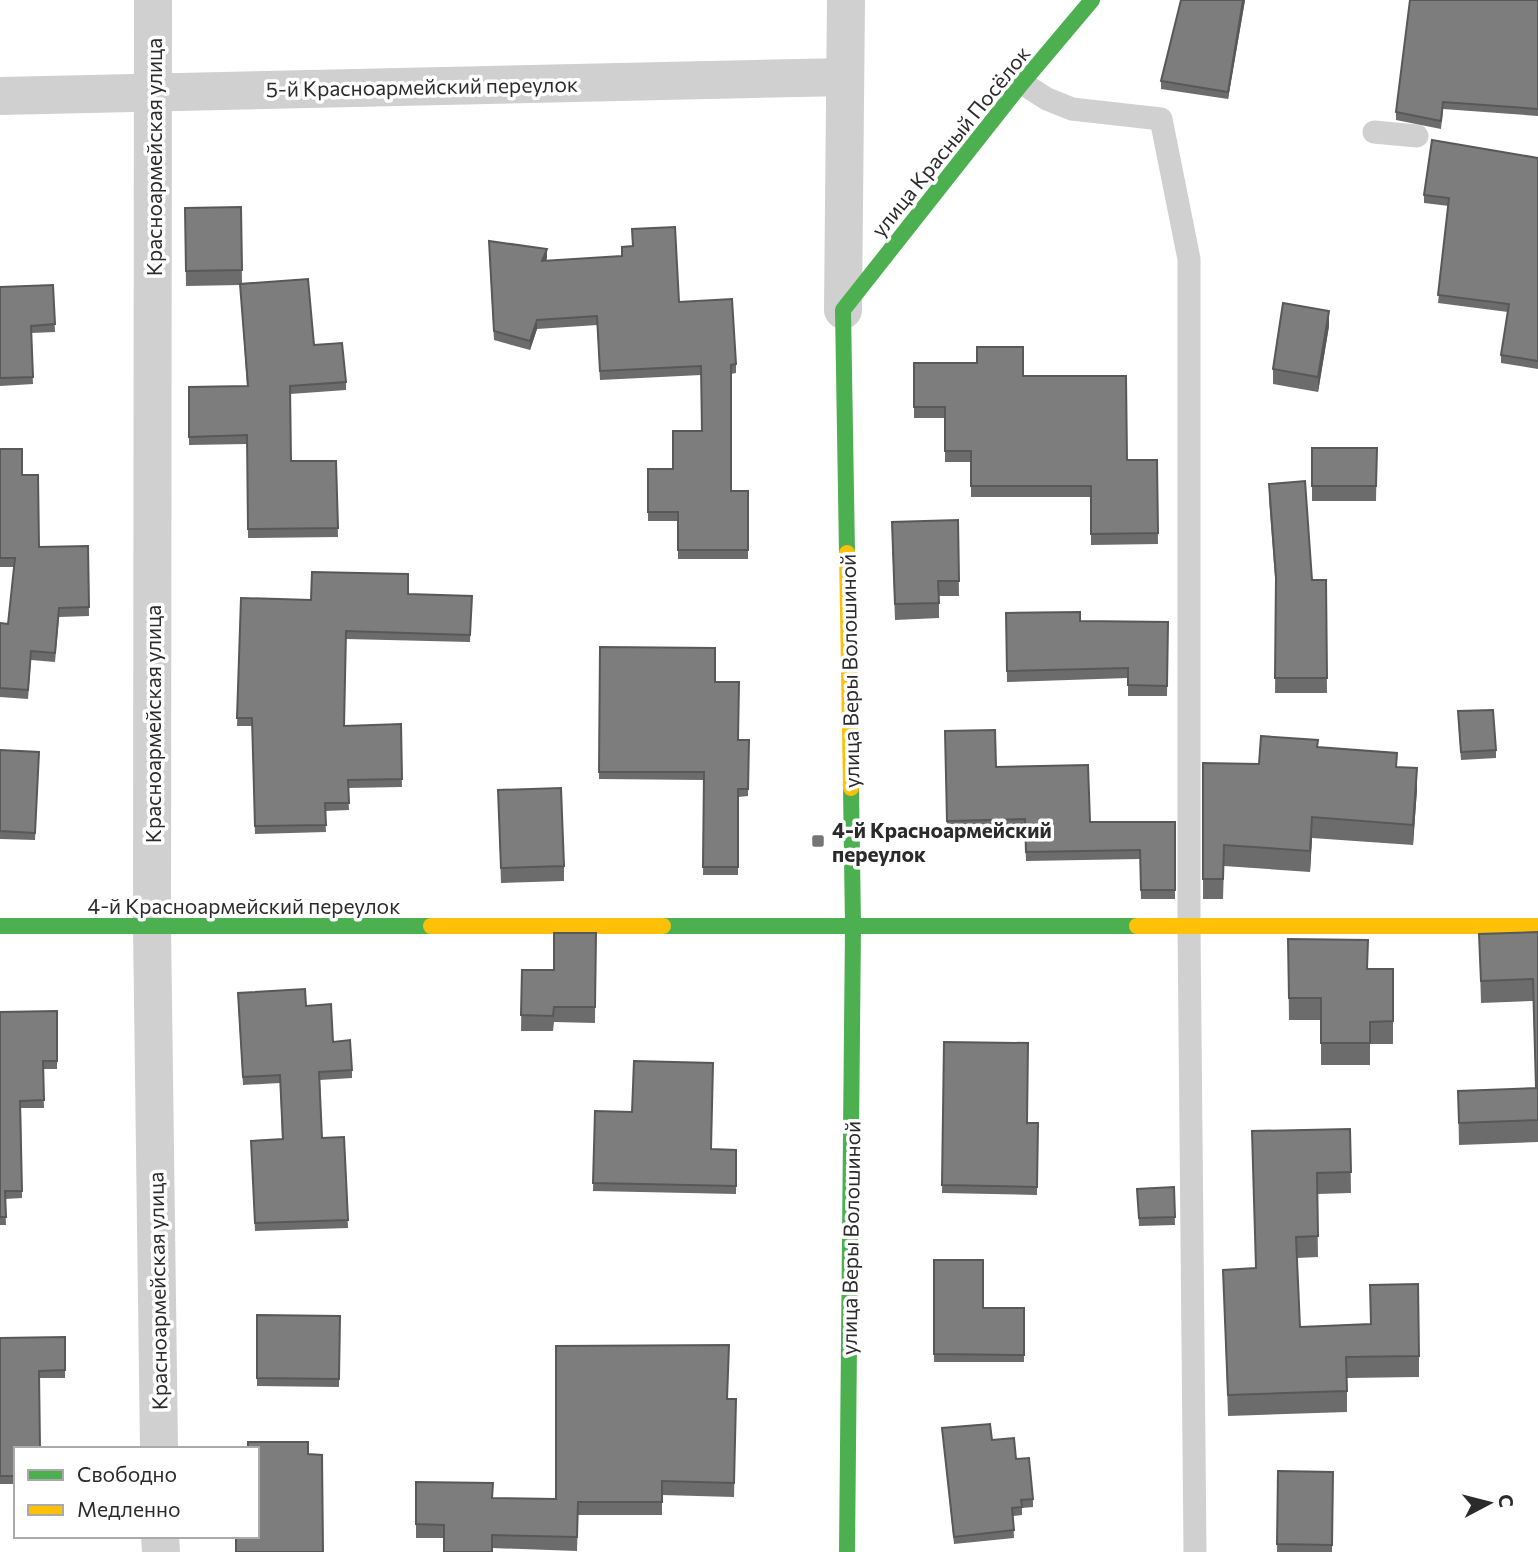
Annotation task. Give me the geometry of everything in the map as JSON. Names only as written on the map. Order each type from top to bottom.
[{"type":"street","name":"Красноармейская улица","points":[[153,0],[152,926],[159,1447]]},
{"type":"street","name":"улица Веры Волошиной","points":[[846,0],[843,310],[853,926],[847,1552]]},
{"type":"street","name":"улица Красный Посёлок","points":[[843,310],[1022,83],[1092,0]]},
{"type":"street","name":"5-й Красноармейский переулок","points":[[0,96],[845,77]]},
{"type":"street","name":"4-й Красноармейский переулок","points":[[0,926],[1538,926]]},
{"type":"lane","points":[[1022,83],[1047,99],[1072,109],[1161,119],[1189,259],[1189,926],[1195,1552]]},
{"type":"lane","points":[[1374,132],[1417,136]]},
{"type":"building","points":[[1181,0],[1243,0],[1228,92],[1161,81]]},
{"type":"building","points":[[1410,0],[1538,0],[1538,109],[1443,102],[1441,121],[1396,112]]},
{"type":"building","points":[[1432,140],[1538,158],[1538,361],[1501,355],[1509,304],[1438,295],[1449,198],[1424,195]]},
{"type":"building","points":[[241,207],[242,270],[186,271],[185,208]]},
{"type":"building","points":[[675,227],[679,302],[732,299],[736,364],[731,365],[731,491],[748,491],[748,550],[678,550],[678,512],[648,512],[648,469],[673,469],[673,431],[702,431],[701,366],[600,371],[597,316],[537,320],[530,341],[494,331],[489,241],[547,249],[542,261],[622,256],[622,247],[633,246],[632,229]]},
{"type":"building","points":[[308,279],[314,345],[342,343],[346,382],[290,386],[291,461],[336,461],[338,528],[248,529],[247,435],[189,437],[189,387],[248,386],[240,284]]},
{"type":"building","points":[[53,285],[55,324],[31,326],[33,377],[0,378],[0,287]]},
{"type":"building","points":[[1283,303],[1329,311],[1318,377],[1273,369]]},
{"type":"building","points":[[977,347],[1023,347],[1023,376],[1126,376],[1127,460],[1157,460],[1158,533],[1091,534],[1091,486],[971,486],[971,451],[945,451],[945,407],[914,407],[914,363],[977,363]]},
{"type":"building","points":[[1312,448],[1377,448],[1376,486],[1312,486]]},
{"type":"building","points":[[0,449],[22,449],[22,475],[38,475],[39,547],[88,546],[89,607],[59,608],[55,653],[31,651],[28,690],[0,688],[0,623],[8,624],[15,558],[0,558]]},
{"type":"building","points":[[1305,481],[1312,580],[1326,580],[1327,678],[1275,678],[1276,577],[1269,484]]},
{"type":"building","points":[[958,520],[959,581],[938,581],[939,603],[895,604],[892,522]]},
{"type":"building","points":[[312,572],[408,574],[408,594],[472,596],[470,635],[346,631],[344,726],[401,724],[402,779],[348,780],[349,803],[325,803],[326,825],[255,826],[252,718],[237,718],[241,598],[311,600]]},
{"type":"building","points":[[1080,612],[1080,621],[1168,622],[1167,686],[1128,685],[1128,668],[1007,671],[1006,613]]},
{"type":"building","points":[[600,647],[715,648],[715,682],[739,682],[738,740],[749,740],[748,789],[738,789],[738,867],[703,867],[704,772],[599,772]]},
{"type":"building","points":[[1493,710],[1496,750],[1461,752],[1458,711]]},
{"type":"building","points":[[995,730],[996,767],[1088,765],[1090,822],[1175,822],[1175,890],[1141,890],[1140,850],[1026,852],[1025,819],[947,821],[945,731]]},
{"type":"building","points":[[1261,736],[1318,740],[1317,747],[1397,753],[1396,767],[1417,768],[1413,825],[1312,817],[1310,851],[1224,845],[1223,879],[1203,879],[1203,763],[1259,764]]},
{"type":"building","points":[[0,750],[39,752],[35,833],[0,831]]},
{"type":"building","points":[[561,788],[564,866],[501,868],[498,790]]},
{"type":"building","points":[[1538,932],[1538,1120],[1459,1123],[1458,1091],[1536,1088],[1533,979],[1481,981],[1479,934]]},
{"type":"building","points":[[554,933],[596,933],[595,1007],[554,1007],[553,1016],[521,1015],[522,970],[554,970]]},
{"type":"building","points":[[1288,939],[1368,940],[1367,969],[1393,969],[1393,1021],[1370,1022],[1370,1043],[1321,1043],[1321,998],[1289,998]]},
{"type":"building","points":[[305,989],[306,1006],[331,1004],[333,1042],[350,1040],[352,1070],[319,1072],[322,1138],[344,1137],[348,1220],[255,1223],[251,1141],[283,1139],[280,1075],[243,1077],[238,993]]},
{"type":"building","points":[[57,1011],[57,1061],[43,1061],[44,1100],[20,1101],[22,1191],[5,1191],[6,1217],[0,1217],[0,1012]]},
{"type":"building","points":[[944,1042],[1028,1043],[1027,1123],[1038,1123],[1037,1187],[942,1185]]},
{"type":"building","points":[[634,1061],[713,1063],[711,1149],[736,1150],[736,1186],[593,1183],[595,1111],[632,1112]]},
{"type":"building","points":[[1350,1129],[1351,1172],[1317,1173],[1318,1236],[1296,1237],[1300,1327],[1371,1324],[1370,1285],[1418,1284],[1419,1356],[1346,1357],[1347,1391],[1228,1395],[1223,1270],[1256,1268],[1252,1131]]},
{"type":"building","points":[[1174,1187],[1175,1217],[1139,1218],[1137,1189]]},
{"type":"building","points":[[934,1260],[983,1260],[983,1308],[1024,1308],[1024,1355],[934,1354]]},
{"type":"building","points":[[257,1315],[340,1316],[339,1379],[257,1378]]},
{"type":"building","points":[[65,1337],[65,1370],[39,1371],[40,1447],[14,1447],[14,1476],[0,1476],[0,1338]]},
{"type":"building","points":[[729,1345],[727,1399],[736,1399],[734,1483],[662,1481],[662,1502],[578,1502],[577,1537],[492,1535],[492,1552],[444,1552],[444,1525],[416,1524],[416,1482],[493,1483],[492,1498],[556,1499],[556,1346]]},
{"type":"building","points":[[990,1424],[992,1440],[1014,1438],[1016,1459],[1029,1458],[1033,1499],[1021,1500],[1022,1507],[1012,1508],[1014,1530],[954,1537],[942,1428]]},
{"type":"building","points":[[248,1442],[308,1442],[308,1454],[322,1455],[323,1552],[236,1552],[236,1538],[259,1538],[259,1447],[248,1447]]},
{"type":"building","points":[[1278,1471],[1333,1472],[1332,1545],[1277,1544]]},
{"type":"traffic: fast","points":[[847,553],[843,310],[1022,83],[1092,0]]},
{"type":"traffic: fast","points":[[847,1552],[853,926],[851,788]]},
{"type":"traffic: fast","points":[[0,926],[431,926]]},
{"type":"traffic: fast","points":[[663,926],[1137,926]]},
{"type":"traffic: slow","points":[[847,553],[851,788]]},
{"type":"traffic: slow","points":[[431,926],[663,926]]},
{"type":"traffic: slow","points":[[1137,926],[1538,926]]},
{"type":"place","name":"4-й Красноармейский переулок","points":[[818,841]]}]
